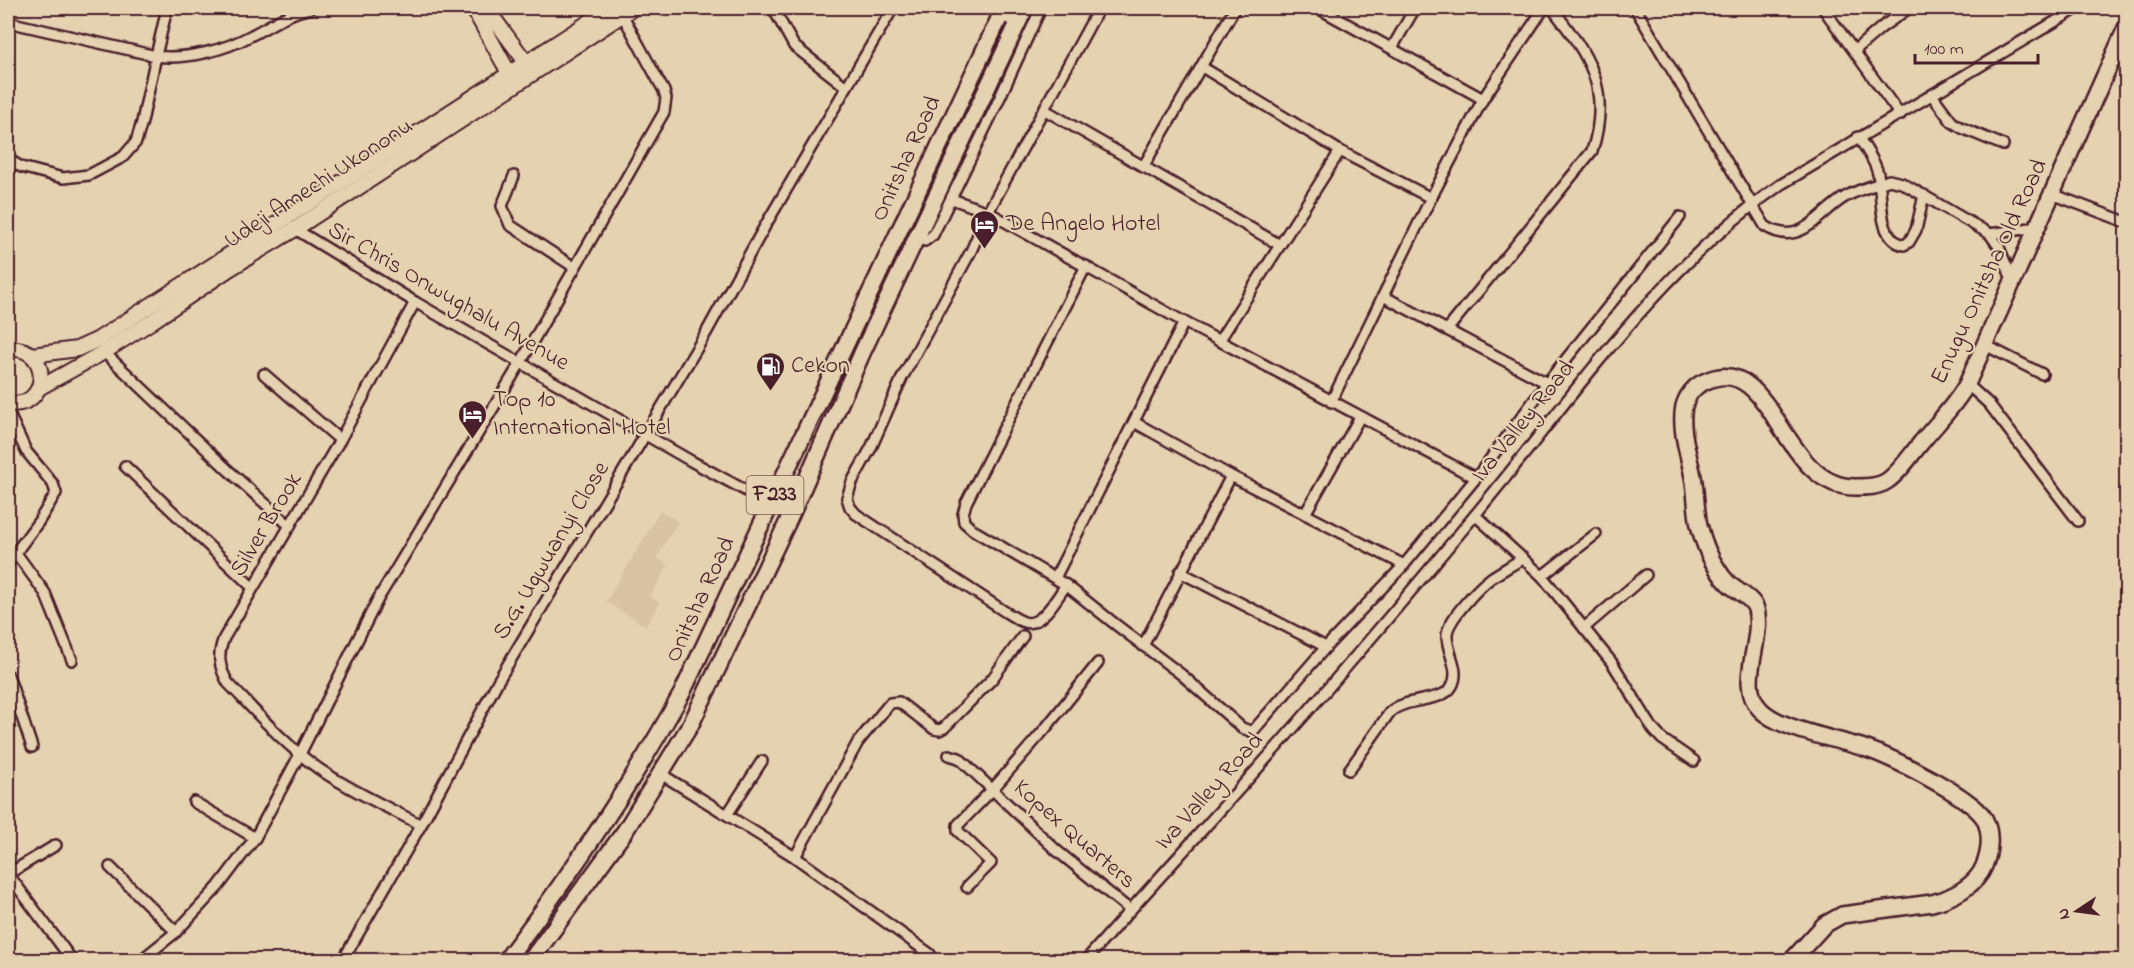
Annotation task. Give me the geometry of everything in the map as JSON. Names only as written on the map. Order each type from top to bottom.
[{"type":"main road","points":[[473,8],[512,79]]},
{"type":"main road","points":[[486,8],[530,67]]},
{"type":"main road","name":"Onitsha Road","points":[[531,960],[625,831],[690,724],[791,515],[863,351],[1025,8]]},
{"type":"main road","points":[[1001,9],[1018,22]]},
{"type":"main road","name":"Onitsha Road","points":[[506,960],[599,831],[682,693],[1001,9]]},
{"type":"main road","name":"Udeji Amechi Ukononu","points":[[32,355],[77,349],[97,340],[226,264],[622,10]]},
{"type":"main road","name":"Enugu Onitsha Old Road","points":[[1792,960],[1824,925],[1842,915],[1932,903],[1946,900],[1962,890],[1981,872],[1989,844],[1988,832],[1983,818],[1968,804],[1903,764],[1866,749],[1779,721],[1760,709],[1750,686],[1756,646],[1756,610],[1753,602],[1728,583],[1716,568],[1704,542],[1684,432],[1683,411],[1686,401],[1691,391],[1700,383],[1712,378],[1728,376],[1745,382],[1765,401],[1795,451],[1812,469],[1836,484],[1851,488],[1870,487],[1889,480],[1962,394],[2127,28]]},
{"type":"main road","name":"Udeji Amechi Ukononu","points":[[8,403],[21,404],[39,388],[104,352],[226,264],[295,229],[512,79]]},
{"type":"main road","points":[[11,346],[32,355],[41,370],[39,388]]},
{"type":"street","points":[[8,159],[21,167],[63,178],[89,175],[123,157],[136,142],[142,122],[167,8]]},
{"type":"street","points":[[8,22],[156,56],[181,56],[224,47],[251,36],[284,16],[312,8]]},
{"type":"street","points":[[773,8],[794,46],[845,86]]},
{"type":"street","name":"S.G. Ugwuanyi Close","points":[[343,960],[421,825],[498,681],[706,333],[845,86],[893,8]]},
{"type":"street","points":[[916,238],[925,241],[933,235],[1041,8]]},
{"type":"street","points":[[1066,585],[1037,621],[1025,622],[1007,613],[856,514],[847,498],[852,482],[871,448],[902,378],[971,251],[988,212],[1100,8]]},
{"type":"street","points":[[1143,167],[1235,8]]},
{"type":"street","points":[[1318,8],[1484,99]]},
{"type":"street","points":[[1392,48],[1415,8]]},
{"type":"street","points":[[1331,402],[1431,198],[1484,99],[1544,8]]},
{"type":"street","points":[[1447,330],[1592,151],[1599,116],[1597,84],[1589,59],[1552,8]]},
{"type":"street","points":[[1635,8],[1765,226],[1772,231],[1793,233],[1807,229],[1846,197],[1889,180],[1902,183],[1990,234],[1999,247],[2013,282]]},
{"type":"street","points":[[1823,8],[1900,115]]},
{"type":"street","points":[[1855,51],[1882,27],[1909,8]]},
{"type":"street","name":"Iva Valley Road","points":[[1092,958],[1130,910],[1302,719],[1475,515],[1621,334],[1706,245],[1751,205],[1858,137],[1900,115],[2078,8]]},
{"type":"street","points":[[141,960],[176,932],[218,886],[255,838],[378,599],[521,362],[664,112],[666,105],[664,91],[622,10]]},
{"type":"street","points":[[1202,67],[1340,151],[1431,198]]},
{"type":"street","points":[[1932,95],[1953,122],[2003,145]]},
{"type":"street","points":[[1045,110],[1280,245]]},
{"type":"street","points":[[1858,137],[1874,162],[1880,183],[1883,221],[1890,235],[1900,244],[1904,245],[1912,238],[1924,195]]},
{"type":"street","points":[[1219,341],[1340,151]]},
{"type":"street","points":[[514,176],[501,206],[510,225],[574,267]]},
{"type":"street","points":[[2052,194],[2127,222]]},
{"type":"street","points":[[952,199],[988,212],[1184,322],[1476,478]]},
{"type":"street","points":[[1086,266],[966,503],[963,513],[964,522],[973,530],[1066,585],[1182,675],[1228,717],[1250,731],[1254,730],[1326,647],[1404,565],[1476,478],[1547,383],[1680,217]]},
{"type":"street","points":[[1990,234],[2037,227]]},
{"type":"street","name":"Sir Chris Onwughalu Avenue","points":[[295,229],[415,302],[791,515]]},
{"type":"street","points":[[1383,296],[1547,383]]},
{"type":"street","name":"Silver Brook","points":[[300,754],[228,682],[221,670],[220,648],[252,587],[340,440],[415,302]]},
{"type":"street","points":[[1055,578],[1184,322]]},
{"type":"street","points":[[1985,345],[2042,374]]},
{"type":"street","points":[[104,352],[290,526]]},
{"type":"street","points":[[264,374],[340,440]]},
{"type":"street","points":[[1967,384],[1989,404],[2078,521]]},
{"type":"street","points":[[8,412],[26,450],[53,483],[56,493],[45,513],[8,563]]},
{"type":"street","points":[[1305,514],[1360,417]]},
{"type":"street","points":[[1134,422],[1231,476],[1404,565]]},
{"type":"street","points":[[125,466],[252,587]]},
{"type":"street","points":[[1143,646],[1231,476]]},
{"type":"street","points":[[1475,515],[1542,576],[1613,664],[1653,729],[1662,739],[1694,761]]},
{"type":"street","points":[[1542,576],[1596,534]]},
{"type":"street","points":[[16,554],[40,583],[72,660]]},
{"type":"street","points":[[1349,770],[1390,712],[1398,705],[1441,696],[1451,688],[1456,674],[1446,635],[1449,626],[1486,582],[1523,558]]},
{"type":"street","points":[[1180,572],[1326,647]]},
{"type":"street","points":[[1584,628],[1646,575]]},
{"type":"street","points":[[795,857],[858,741],[887,706],[893,701],[899,702],[934,729],[944,728],[992,679],[1023,636]]},
{"type":"street","name":"Kopex Quarters","points":[[967,888],[992,863],[958,831],[961,821],[992,790],[1045,729],[1098,663]]},
{"type":"street","points":[[8,675],[11,694],[32,747]]},
{"type":"street","points":[[300,754],[336,779],[421,825]]},
{"type":"street","name":"Kopex Quarters","points":[[949,755],[959,758],[1056,850],[1130,910]]},
{"type":"street","points":[[727,815],[762,760]]},
{"type":"street","points":[[661,774],[795,857],[930,954]]},
{"type":"street","points":[[194,802],[255,838]]},
{"type":"street","points":[[56,844],[8,874],[72,960]]},
{"type":"street","points":[[110,867],[176,932]]},
{"type":"shaded area","points":[[660,511],[678,521],[657,558],[668,565],[650,596],[660,603],[646,626],[606,602]]},
{"type":"place","name":"De Angelo Hotel","points":[[985,250]]},
{"type":"place","name":"Cekon","points":[[770,392]]},
{"type":"place","name":"Top 10 International Hotel","points":[[472,440]]}]
